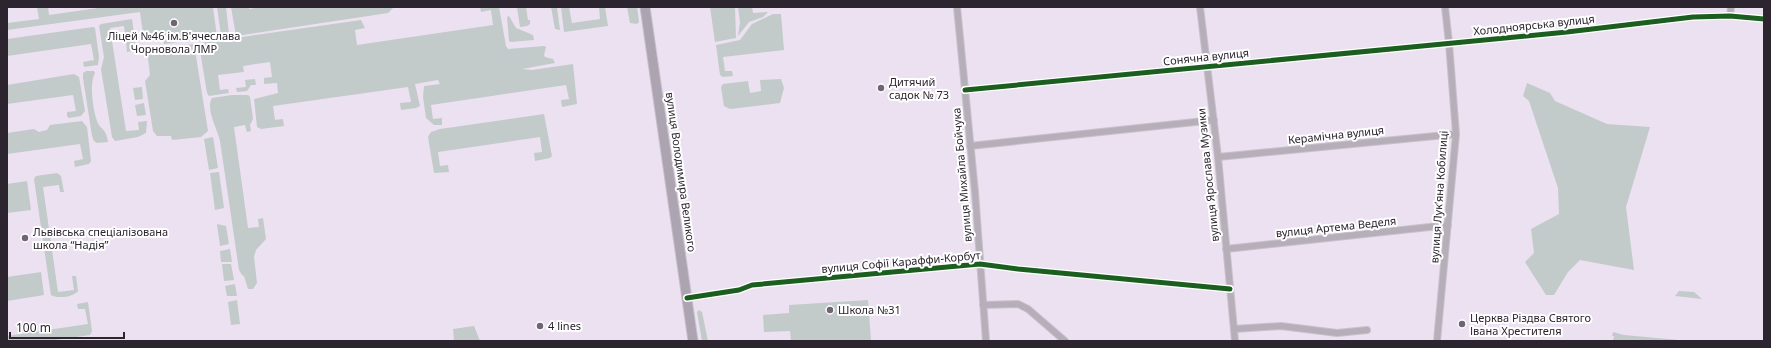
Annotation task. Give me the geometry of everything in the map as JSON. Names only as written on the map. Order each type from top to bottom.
[{"type":"main road","name":"вулиця Володимира Великого","points":[[645,7],[693,341]]},
{"type":"street","name":"вулиця Михайла Бойчука","points":[[957,7],[986,341]]},
{"type":"street","name":"вулиця Ярослава Музики","points":[[1200,7],[1218,157],[1235,341]]},
{"type":"street","name":"вулиця Лукʼяна Кобилиці","points":[[1437,341],[1456,134],[1450,43],[1445,7]]},
{"type":"street","points":[[1730,16],[1731,7]]},
{"type":"street","name":"Холодноярська вулиця","points":[[1450,43],[1693,17],[1730,16],[1764,19]]},
{"type":"street","name":"Сонячна вулиця","points":[[965,90],[1450,43]]},
{"type":"street","points":[[970,146],[1214,120]]},
{"type":"street","name":"Керамічна вулиця","points":[[1218,157],[1456,134]]},
{"type":"street","name":"вулиця Артема Веделя","points":[[1226,249],[1448,225]]},
{"type":"street","name":"вулиця Софії Караффи-Корбут","points":[[687,298],[740,290],[752,285],[980,264],[1230,289]]},
{"type":"street","points":[[984,305],[1018,304],[1028,309],[1065,341]]},
{"type":"street","points":[[1234,329],[1281,326],[1337,333],[1366,330]]},
{"type":"shaded area","name":"Ліцей №46 ім.В'ячеслава Чорновола ЛМР","points":[[37,7],[48,7],[49,15],[105,7],[213,7],[217,37],[164,44],[163,36],[150,38],[149,33],[143,34],[140,12],[7,30],[7,23],[39,19]]},
{"type":"shaded area","points":[[217,7],[226,7],[229,34],[221,35]]},
{"type":"shaded area","points":[[231,7],[249,7],[249,9],[263,7],[393,8],[388,13],[236,36]]},
{"type":"shaded area","points":[[480,7],[499,7],[506,46],[508,49],[544,46],[546,47],[545,57],[553,59],[555,63],[522,69],[532,70],[573,64],[577,104],[562,107],[561,100],[569,99],[566,85],[431,105],[433,119],[442,118],[442,125],[434,125],[426,118],[423,97],[424,86],[440,84],[438,80],[415,84],[420,106],[416,108],[401,110],[400,103],[411,102],[408,87],[273,106],[275,120],[283,119],[284,126],[261,129],[257,127],[254,99],[278,93],[277,83],[264,84],[264,78],[272,77],[270,62],[243,66],[244,72],[218,75],[220,90],[228,89],[229,93],[209,96],[207,93],[199,45],[200,43],[361,20],[365,28],[355,30],[357,45],[493,25],[491,10],[481,12]]},
{"type":"shaded area","points":[[517,7],[526,7],[528,20],[530,20],[530,24],[527,26],[520,27]]},
{"type":"shaded area","points":[[551,7],[557,7],[560,30],[555,29]]},
{"type":"shaded area","points":[[561,7],[569,7],[572,23],[600,19],[599,7],[605,7],[608,26],[564,32]]},
{"type":"shaded area","points":[[627,7],[637,7],[639,22],[637,24],[630,23]]},
{"type":"shaded area","points":[[710,7],[735,7],[736,38],[715,42]]},
{"type":"shaded area","points":[[738,7],[752,7],[753,13],[768,12],[763,17],[749,22],[738,36],[740,22]]},
{"type":"shaded area","points":[[773,14],[781,14],[784,50],[723,57],[725,71],[732,71],[733,76],[723,77],[720,75],[716,45],[740,40],[752,24]]},
{"type":"shaded area","points":[[509,16],[516,28],[533,35],[534,40],[509,41],[507,17]]},
{"type":"shaded area","points":[[132,19],[134,33],[125,34],[124,26],[110,28],[126,131],[139,130],[138,122],[147,121],[146,133],[138,137],[115,141],[112,137],[101,69],[104,57],[99,26],[101,24]]},
{"type":"shaded area","points":[[93,27],[95,28],[99,57],[98,65],[84,67],[83,62],[94,60],[91,44],[7,56],[7,39]]},
{"type":"shaded area","points":[[135,39],[136,50],[127,52],[126,40]]},
{"type":"shaded area","points":[[194,44],[208,131],[201,137],[172,140],[171,136],[157,136],[153,131],[145,81],[150,75],[147,51]]},
{"type":"shaded area","points":[[86,71],[94,71],[95,73],[92,83],[94,110],[98,124],[106,134],[108,142],[97,143],[94,141],[92,136],[83,78],[83,73]]},
{"type":"shaded area","points":[[74,74],[79,77],[85,111],[81,116],[69,118],[67,116],[67,112],[76,111],[73,95],[7,104],[7,85]]},
{"type":"shaded area","points":[[255,79],[256,85],[251,85],[247,91],[237,92],[236,88],[246,87],[245,80]]},
{"type":"shaded area","points":[[781,79],[784,88],[780,103],[730,109],[724,106],[721,87],[723,84],[748,81],[750,93],[761,91],[760,80]]},
{"type":"shaded area","points":[[1527,83],[1550,93],[1555,101],[1607,124],[1650,127],[1626,207],[1634,270],[1580,260],[1568,272],[1554,295],[1546,295],[1525,262],[1534,253],[1531,229],[1559,214],[1558,188],[1529,101],[1523,96]]},
{"type":"shaded area","points":[[142,87],[143,99],[135,100],[133,88]]},
{"type":"shaded area","points":[[232,95],[248,95],[250,97],[253,119],[250,125],[251,131],[247,132],[245,125],[234,127],[248,228],[259,227],[258,219],[263,218],[266,239],[256,250],[254,257],[257,283],[253,289],[248,289],[244,276],[239,270],[220,141],[210,108],[212,98]]},
{"type":"shaded area","points":[[144,103],[146,115],[137,116],[135,105]]},
{"type":"shaded area","points":[[544,114],[552,156],[550,158],[535,161],[534,153],[542,152],[540,137],[438,152],[440,166],[448,165],[449,172],[434,173],[428,137],[431,132],[440,129]]},
{"type":"shaded area","points":[[82,121],[87,127],[91,161],[89,164],[75,167],[74,161],[83,159],[80,144],[7,154],[7,133],[34,129],[39,132],[47,130],[50,125]]},
{"type":"shaded area","points":[[213,137],[218,168],[209,170],[204,139]]},
{"type":"shaded area","points":[[219,172],[224,208],[215,210],[210,173]]},
{"type":"shaded area","points":[[57,173],[61,176],[64,192],[60,192],[59,185],[43,187],[58,292],[74,290],[72,276],[76,276],[78,291],[73,295],[61,297],[51,295],[34,179],[36,176]]},
{"type":"shaded area","points":[[27,181],[31,210],[7,213],[7,184]]},
{"type":"shaded area","points":[[217,224],[226,226],[229,244],[220,246]]},
{"type":"shaded area","points":[[230,249],[232,262],[221,262],[220,251]]},
{"type":"shaded area","points":[[222,264],[231,264],[234,280],[224,281]]},
{"type":"shaded area","points":[[41,272],[44,295],[7,301],[7,277]]},
{"type":"shaded area","points":[[235,284],[237,296],[227,296],[225,286]]},
{"type":"shaded area","points":[[1679,291],[1694,292],[1702,299],[1675,296]]},
{"type":"shaded area","points":[[237,300],[240,324],[231,325],[228,302]]},
{"type":"shaded area","points":[[868,300],[871,341],[791,341],[790,331],[764,332],[763,315],[789,313],[789,305]]},
{"type":"shaded area","points":[[88,302],[92,331],[90,335],[49,341],[7,341],[7,336],[88,324],[85,309],[78,309],[77,304]]},
{"type":"shaded area","points":[[699,310],[702,312],[708,341],[702,341],[697,312]]},
{"type":"shaded area","points":[[474,326],[480,341],[454,341],[453,329]]},
{"type":"shaded area","points":[[1613,332],[1624,335],[1690,341],[1613,341],[1614,336],[1612,336]]},
{"type":"cycle path","points":[[965,90],[1567,32],[1693,17],[1730,16],[1764,19]]},
{"type":"cycle path","points":[[687,298],[739,290],[752,285],[980,264],[1230,289]]},
{"type":"place","name":"Ліцей №46 ім.В'ячеслава Чорновола ЛМР","points":[[174,23]]},
{"type":"place","name":"Дитячий садок № 73","points":[[881,88]]},
{"type":"place","name":"Львівська спеціалізована школа “Надія”","points":[[25,238]]},
{"type":"place","name":"Школа №31","points":[[830,310]]},
{"type":"place","name":"Церква Різдва Святого Івана Хрестителя","points":[[1462,324]]},
{"type":"place","name":"4 lines","points":[[540,326]]}]
